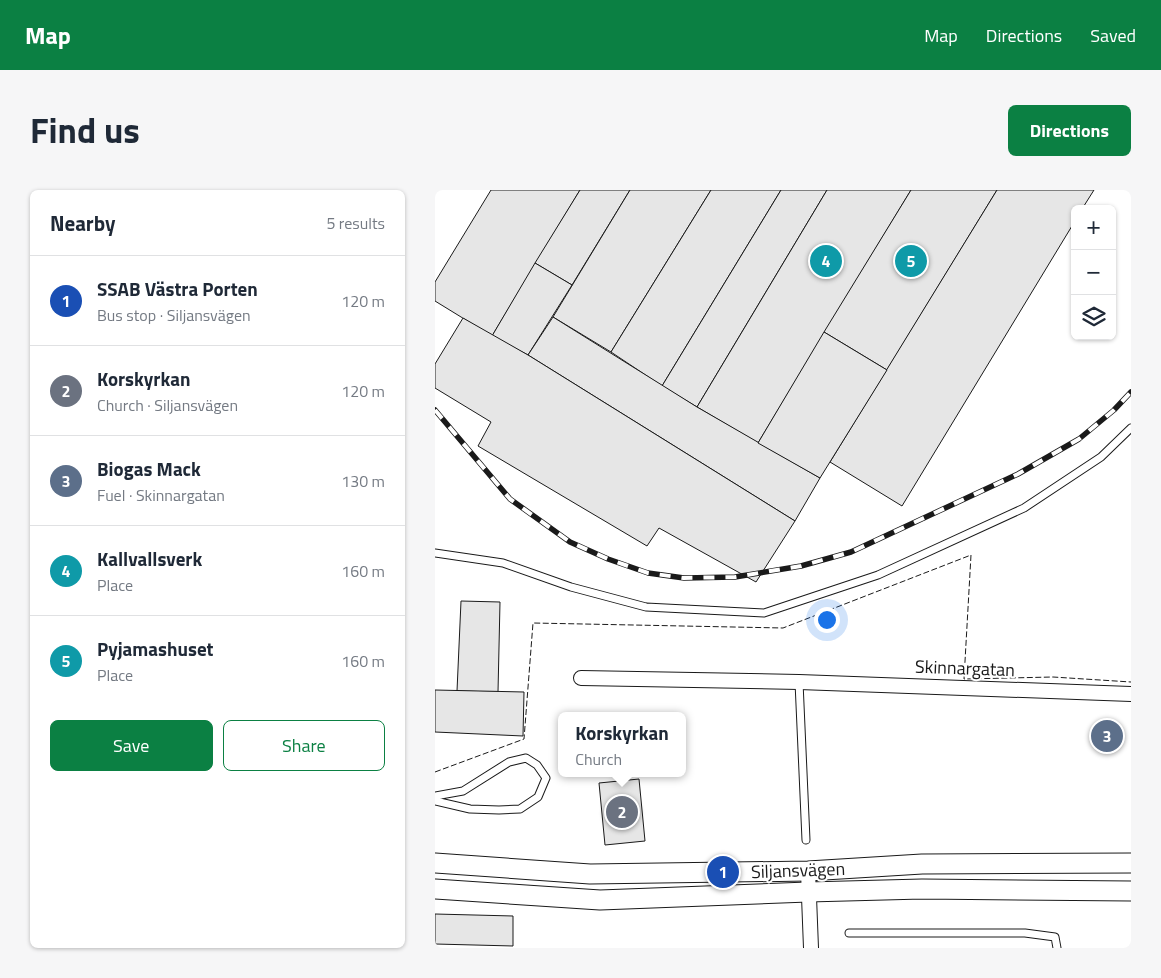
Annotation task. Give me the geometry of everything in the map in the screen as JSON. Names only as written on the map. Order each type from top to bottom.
[{"type":"street","name":"Skinnargatan","points":[[581,678],[799,682],[1131,694]]},
{"type":"street","name":"Siljansvägen","points":[[435,863],[589,874],[808,871],[922,864],[1131,863]]},
{"type":"street","points":[[808,871],[811,948]]},
{"type":"street","name":"Siljansvägen","points":[[435,889],[600,900],[922,889],[1131,891]]},
{"type":"lane","points":[[435,553],[503,564],[571,588],[646,607],[764,613],[878,575],[1023,508],[1101,457],[1131,428]]},
{"type":"lane","points":[[799,682],[806,840]]},
{"type":"lane","points":[[435,796],[463,791],[509,762],[526,758],[537,765],[546,778],[538,797],[520,809],[470,809],[435,801]]},
{"type":"lane","points":[[849,933],[1025,933],[1055,937],[1057,948]]},
{"type":"building","points":[[491,190],[580,190],[492,336],[435,301],[435,282]]},
{"type":"building","points":[[580,190],[630,190],[572,285],[535,263]]},
{"type":"building","points":[[630,190],[711,190],[611,352],[553,317]]},
{"type":"building","points":[[711,190],[781,190],[662,386],[611,352]]},
{"type":"building","points":[[781,190],[827,190],[697,407],[662,386]]},
{"type":"building","points":[[827,190],[911,190],[758,443],[697,407]]},
{"type":"building","points":[[911,190],[997,190],[887,370],[824,332]]},
{"type":"building","points":[[997,190],[1094,190],[1085,205],[1071,205],[1071,228],[902,506],[830,462]]},
{"type":"building","points":[[535,263],[572,285],[528,355],[492,336]]},
{"type":"building","points":[[553,317],[697,407],[820,478],[795,521],[528,355]]},
{"type":"building","points":[[463,318],[528,355],[795,521],[756,582],[659,528],[647,546],[478,446],[491,422],[435,388],[435,364]]},
{"type":"building","points":[[824,332],[887,370],[820,478],[758,443]]},
{"type":"building","points":[[461,601],[500,602],[498,692],[457,691]]},
{"type":"building","points":[[435,690],[524,692],[523,736],[435,732]]},
{"type":"building","points":[[639,779],[645,841],[605,845],[599,783]]},
{"type":"building","points":[[435,914],[513,916],[513,946],[435,944]]},
{"type":"railway","points":[[435,410],[510,499],[570,542],[608,559],[648,573],[684,578],[735,577],[801,566],[851,552],[1018,474],[1079,439],[1114,410],[1131,392]]},
{"type":"fence","points":[[435,772],[524,739],[533,623],[783,628],[971,555],[964,679],[1053,677],[1131,682]]},
{"type":"place","name":"Kallvallsverk","points":[[826,261]]},
{"type":"place","name":"Pyjamashuset","points":[[911,261]]},
{"type":"place","name":"Biogas Mack","points":[[1107,736]]},
{"type":"place","name":"Korskyrkan","points":[[622,812]]},
{"type":"place","name":"SSAB Västra Porten","points":[[723,872]]}]
